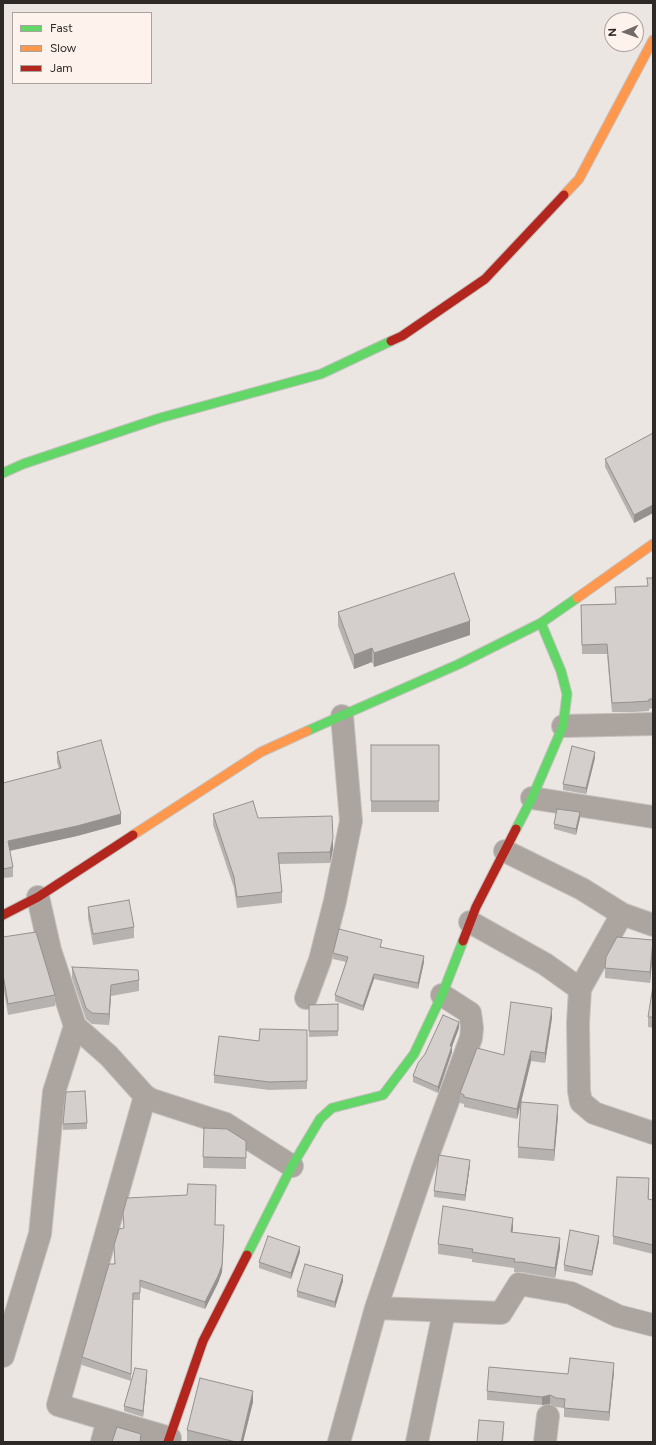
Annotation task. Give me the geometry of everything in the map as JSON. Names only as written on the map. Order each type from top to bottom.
[{"type":"street","points":[[3,473],[23,464],[160,418],[321,374],[402,336],[485,278],[579,179],[653,40]]},
{"type":"street","points":[[3,915],[38,897],[261,752],[459,664],[541,622],[653,544]]},
{"type":"street","points":[[145,1096],[58,1405],[169,1440],[203,1341],[292,1166],[320,1118],[332,1108],[383,1095],[414,1054],[442,995],[476,907],[532,798],[563,726],[567,694],[561,671],[541,622]]},
{"type":"street","points":[[306,998],[320,960],[335,901],[351,821],[342,716]]},
{"type":"street","points":[[563,726],[653,724]]},
{"type":"street","points":[[532,798],[653,816]]},
{"type":"street","points":[[505,851],[582,889],[622,914],[653,925]]},
{"type":"street","points":[[38,897],[50,950],[75,1026],[109,1056],[145,1096],[152,1100],[226,1124],[292,1166]]},
{"type":"street","points":[[622,914],[580,989],[578,1023],[579,1084],[581,1102],[594,1112],[653,1133]]},
{"type":"street","points":[[470,922],[545,964],[580,989]]},
{"type":"street","points":[[339,1442],[376,1308],[423,1169],[471,1038],[472,1028],[470,1013],[442,995]]},
{"type":"street","points":[[3,1356],[40,1234],[54,1092],[75,1026]]},
{"type":"street","points":[[376,1308],[444,1312],[501,1313],[519,1284],[571,1293],[618,1316],[653,1325]]},
{"type":"street","points":[[417,1442],[444,1312]]},
{"type":"street","points":[[545,1442],[548,1416]]},
{"type":"street","points":[[102,1442],[108,1420]]},
{"type":"building","points":[[653,433],[653,505],[634,515],[605,459]]},
{"type":"building","points":[[454,573],[470,621],[374,653],[372,648],[354,655],[338,612]]},
{"type":"building","points":[[647,578],[653,578],[653,699],[649,699],[649,701],[612,703],[607,644],[582,645],[581,605],[616,604],[615,587],[648,586]]},
{"type":"building","points":[[101,740],[121,814],[77,826],[8,841],[13,867],[3,869],[3,783],[61,768],[57,752]]},
{"type":"building","points":[[371,745],[439,745],[439,801],[371,801]]},
{"type":"building","points":[[572,746],[595,752],[586,788],[563,784]]},
{"type":"building","points":[[253,801],[258,818],[332,816],[333,838],[330,852],[278,853],[282,892],[237,897],[234,877],[213,814]]},
{"type":"building","points":[[557,809],[580,812],[576,829],[554,824]]},
{"type":"building","points":[[129,900],[134,927],[93,934],[88,907]]},
{"type":"building","points":[[339,929],[382,940],[380,947],[424,956],[418,983],[374,974],[363,1006],[335,995],[348,957],[333,953]]},
{"type":"building","points":[[36,932],[55,995],[8,1004],[3,974],[3,937]]},
{"type":"building","points":[[617,937],[653,940],[650,972],[605,968],[606,957]]},
{"type":"building","points":[[72,967],[138,970],[139,980],[111,985],[109,1014],[92,1013],[86,1008]]},
{"type":"building","points":[[653,986],[653,1017],[648,1017]]},
{"type":"building","points":[[511,1002],[552,1008],[545,1053],[531,1051],[517,1109],[464,1097],[464,1095],[460,1093],[477,1048],[504,1055]]},
{"type":"building","points":[[338,1004],[338,1031],[309,1031],[309,1005]]},
{"type":"building","points":[[443,1015],[459,1022],[438,1087],[413,1076],[418,1063],[425,1054]]},
{"type":"building","points":[[260,1029],[307,1030],[307,1081],[269,1082],[214,1075],[219,1036],[259,1041]]},
{"type":"building","points":[[85,1091],[87,1123],[63,1124],[66,1092]]},
{"type":"building","points":[[521,1102],[558,1105],[554,1150],[518,1147]]},
{"type":"building","points":[[204,1128],[227,1129],[246,1141],[246,1158],[203,1157]]},
{"type":"building","points":[[439,1155],[470,1160],[465,1195],[434,1191]]},
{"type":"building","points":[[617,1177],[649,1178],[648,1199],[653,1200],[653,1245],[613,1236]]},
{"type":"building","points":[[188,1184],[216,1185],[215,1225],[224,1225],[222,1265],[205,1302],[140,1280],[140,1293],[133,1293],[131,1374],[82,1357],[109,1264],[115,1264],[114,1245],[119,1229],[124,1228],[123,1213],[127,1198],[187,1195]]},
{"type":"building","points":[[443,1206],[513,1218],[511,1232],[560,1238],[555,1268],[514,1262],[515,1259],[472,1252],[473,1249],[438,1244]]},
{"type":"building","points":[[570,1230],[599,1236],[592,1271],[564,1265]]},
{"type":"building","points":[[268,1236],[300,1247],[291,1273],[259,1262]]},
{"type":"building","points":[[305,1264],[343,1275],[335,1302],[297,1291]]},
{"type":"building","points":[[570,1358],[614,1363],[609,1412],[564,1408],[565,1399],[556,1398],[550,1395],[542,1397],[487,1391],[489,1367],[568,1374]]},
{"type":"building","points":[[135,1368],[147,1370],[143,1411],[124,1406]]},
{"type":"building","points":[[200,1378],[253,1391],[241,1442],[187,1430]]},
{"type":"building","points":[[479,1420],[504,1422],[502,1442],[477,1442]]},
{"type":"building","points":[[117,1427],[141,1434],[140,1442],[112,1442]]},
{"type":"traffic: fast","points":[[3,473],[23,464],[160,418],[321,374],[391,341]]},
{"type":"traffic: fast","points":[[307,731],[459,664],[541,623],[577,598]]},
{"type":"traffic: fast","points":[[516,829],[532,798],[563,726],[567,694],[561,671],[541,623]]},
{"type":"traffic: fast","points":[[247,1255],[292,1166],[320,1119],[332,1108],[383,1095],[414,1054],[442,995],[463,941]]},
{"type":"traffic: slow","points":[[564,195],[579,179],[653,40]]},
{"type":"traffic: slow","points":[[577,598],[653,544]]},
{"type":"traffic: slow","points":[[133,835],[261,752],[307,731]]},
{"type":"traffic: jam","points":[[391,341],[402,336],[485,279],[564,195]]},
{"type":"traffic: jam","points":[[463,941],[476,907],[516,829]]},
{"type":"traffic: jam","points":[[3,915],[38,897],[133,835]]},
{"type":"traffic: jam","points":[[168,1442],[203,1341],[247,1255]]}]
